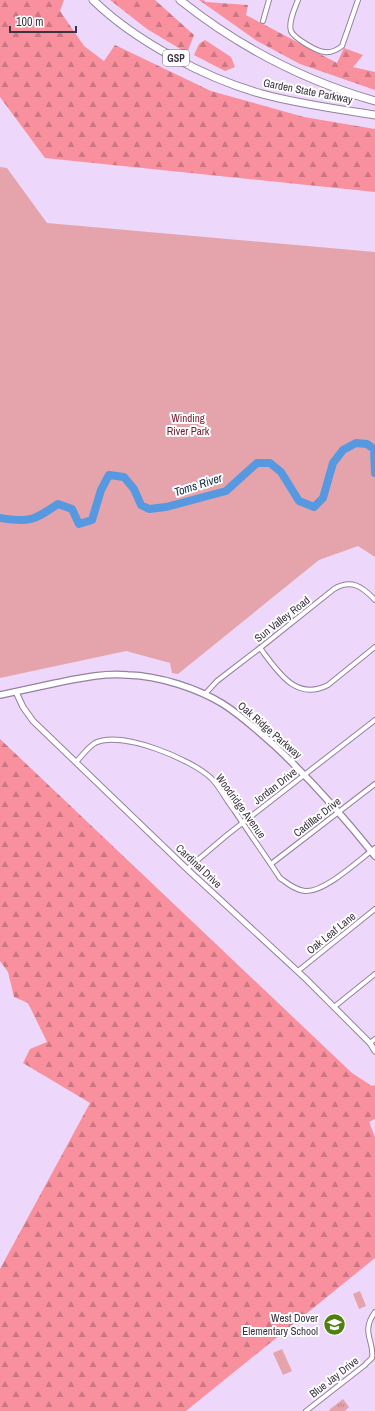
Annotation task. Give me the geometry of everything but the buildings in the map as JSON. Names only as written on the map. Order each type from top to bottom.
[{"type":"highway","name":"Garden State Parkway","points":[[93,0],[131,31],[148,42],[183,62],[223,80],[281,99],[375,115]]},
{"type":"highway","name":"Garden State Parkway","points":[[180,0],[219,29],[268,58],[325,85],[375,101]]},
{"type":"main road","name":"Oak Ridge Parkway","points":[[0,695],[76,678],[101,675],[129,675],[182,685],[206,694],[224,704],[241,717],[305,774],[374,851]]},
{"type":"street","points":[[263,21],[269,0]]},
{"type":"street","points":[[298,0],[290,24],[291,31],[296,37],[318,51],[324,52],[331,52],[342,46],[358,0]]},
{"type":"street","name":"Sun Valley Road","points":[[206,694],[218,681],[341,585],[355,585],[375,600]]},
{"type":"street","points":[[260,648],[281,676],[295,686],[308,690],[322,688],[328,685],[375,647]]},
{"type":"street","name":"Cardinal Drive","points":[[16,692],[22,707],[33,721],[187,869],[298,971],[370,1043],[375,1051]]},
{"type":"street","name":"Jordan Drive","points":[[187,869],[242,823],[375,720]]},
{"type":"street","name":"Woodridge Avenue","points":[[76,762],[96,743],[117,739],[149,747],[194,766],[212,779],[280,878],[290,886],[304,891],[310,890],[332,880],[374,851]]},
{"type":"street","name":"Cadillac Drive","points":[[271,864],[375,784]]},
{"type":"street","name":"Oak Leaf Lane","points":[[298,971],[375,909]]},
{"type":"street","points":[[334,1007],[375,974]]},
{"type":"street","points":[[370,1043],[375,1039]]},
{"type":"street","name":"Blue Jay Drive","points":[[306,1411],[365,1365],[372,1357],[375,1348],[373,1335],[369,1327],[370,1319],[375,1312]]},
{"type":"green space","points":[[0,0],[64,0],[60,11],[84,46],[104,61],[115,45],[211,91],[304,117],[375,129],[375,192],[45,158],[0,97]]},
{"type":"green space","points":[[110,0],[155,0],[194,35],[187,53],[147,29]]},
{"type":"green space","points":[[199,0],[206,2],[248,5],[246,15],[337,63],[344,48],[363,55],[353,67],[375,72],[375,90],[300,64],[257,41]]},
{"type":"green space","points":[[205,40],[231,57],[235,67],[225,71],[194,55],[199,44]]},
{"type":"green space","name":"Winding River Park","points":[[0,167],[7,168],[47,223],[375,252],[375,557],[358,546],[319,560],[178,674],[172,673],[170,663],[126,651],[0,678]]},
{"type":"green space","points":[[0,739],[352,1073],[372,1086],[375,1085],[375,1119],[369,1122],[375,1137],[375,1258],[186,1411],[0,1411],[0,1269],[90,1103],[23,1063],[30,1049],[47,1042],[28,1003],[14,997],[8,972],[0,961]]},
{"type":"green space","points":[[360,1291],[366,1306],[359,1309],[353,1294]]},
{"type":"green space","points":[[282,1349],[292,1371],[283,1375],[273,1353]]},
{"type":"green space","points":[[343,1399],[349,1407],[345,1411],[329,1410]]},
{"type":"waterway","name":"Toms River","points":[[0,518],[18,520],[31,519],[43,514],[58,504],[72,509],[79,524],[92,520],[101,490],[109,475],[124,477],[134,489],[141,505],[149,509],[166,507],[226,491],[257,463],[270,463],[281,472],[299,501],[314,507],[323,498],[333,463],[343,450],[356,443],[367,444],[374,449],[375,473]]},
{"type":"place","name":"West Dover Elementary School","points":[[334,1324]]}]
